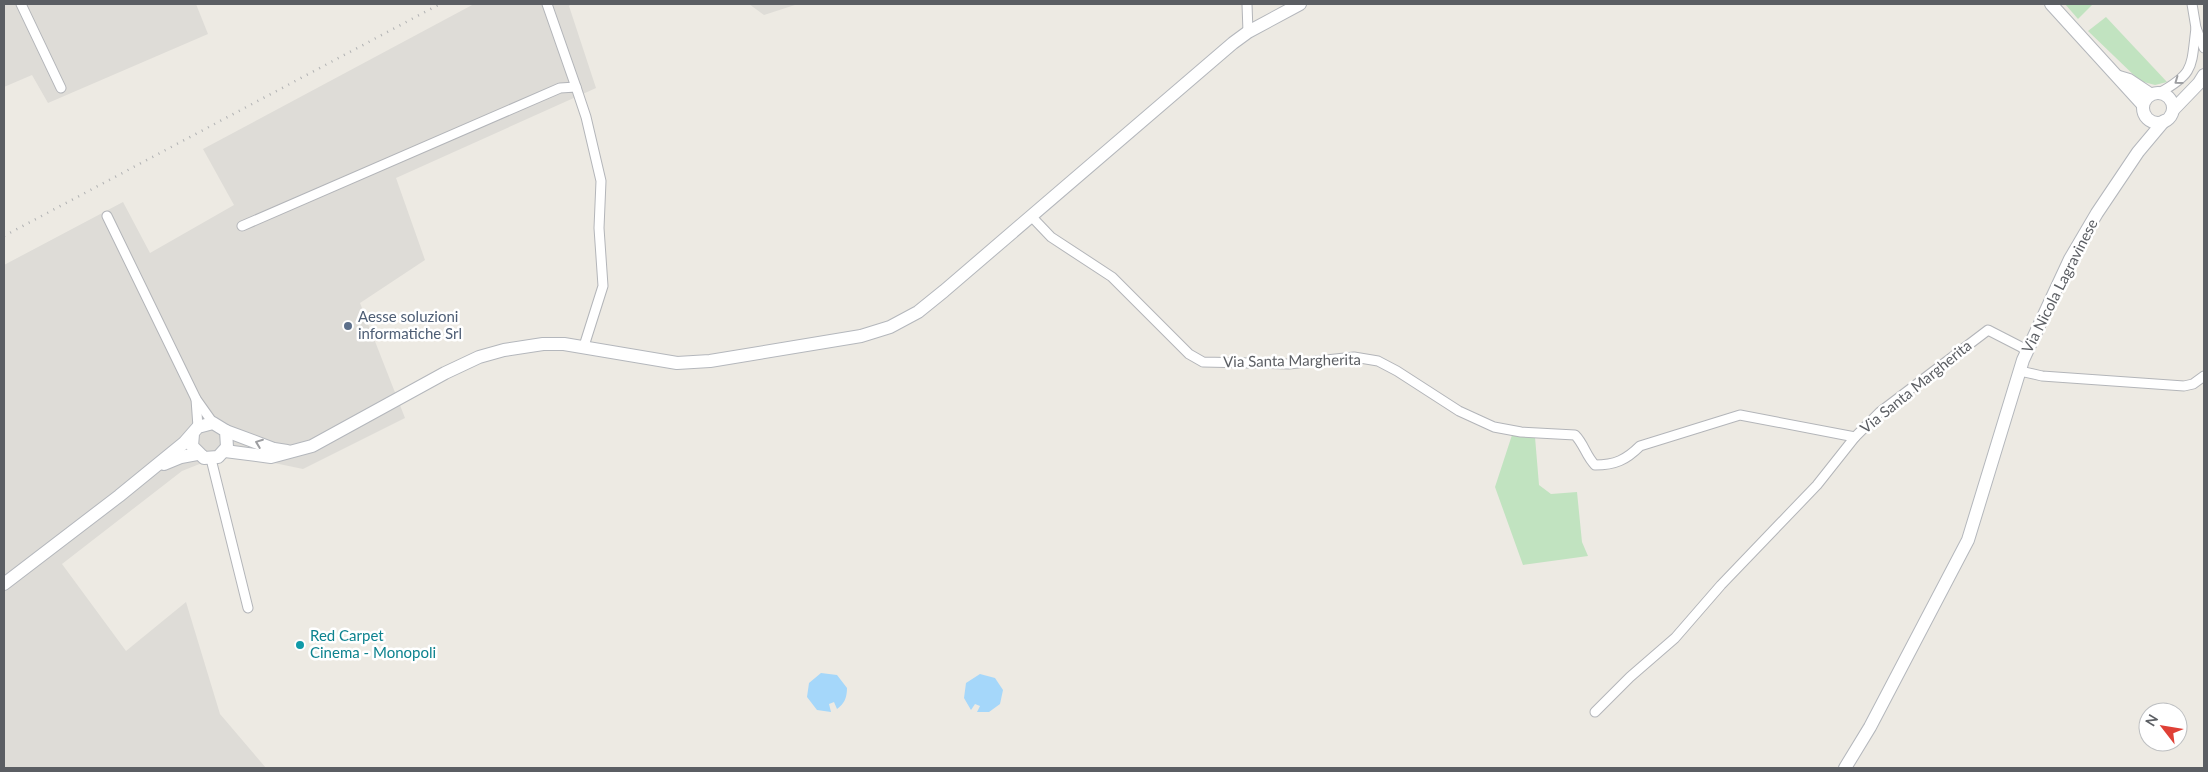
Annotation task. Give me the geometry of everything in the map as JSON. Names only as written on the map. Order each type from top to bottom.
[{"type":"street","points":[[21,4],[61,88]]},
{"type":"street","points":[[547,4],[586,117],[601,181],[599,228],[603,286],[599,306],[584,346]]},
{"type":"street","points":[[1247,4],[1248,32]]},
{"type":"street","points":[[225,451],[271,457],[312,446],[445,373],[479,357],[504,350],[543,344],[584,346],[676,363],[710,361],[861,336],[890,327],[918,312],[1210,61],[1248,32],[1300,4]]},
{"type":"street","points":[[2051,4],[2073,30],[2119,77],[2129,80],[2151,97],[2172,105],[2199,83],[2204,74]]},
{"type":"street","points":[[2192,4],[2196,28],[2204,48]]},
{"type":"street","points":[[2164,121],[2158,123],[2147,119],[2142,110],[2151,97],[2180,81],[2185,75],[2191,64],[2196,28]]},
{"type":"street","points":[[242,226],[560,88],[576,87]]},
{"type":"street","name":"Via Nicola Lagravinese","points":[[1845,768],[1884,701],[1968,540],[2027,350],[2070,259],[2097,213],[2138,152],[2164,121],[2172,105]]},
{"type":"street","name":"Via Nicola Lagravinese","points":[[2138,152],[2147,119]]},
{"type":"street","points":[[107,216],[196,399],[213,423],[226,431],[274,449],[292,451]]},
{"type":"street","name":"Via Santa Margherita","points":[[1031,216],[1051,237],[1112,277],[1190,354],[1203,362],[1289,364],[1354,357],[1378,361],[1398,371],[1459,412],[1494,427],[1520,432],[1575,435],[1586,457],[1595,465],[1613,465],[1628,458],[1640,446],[1740,415],[1855,437],[1880,412],[1988,330],[2027,350]]},
{"type":"street","points":[[2020,372],[2042,376],[2184,386],[2193,384],[2204,376]]},
{"type":"street","points":[[196,399],[196,431],[192,446],[197,454]]},
{"type":"street","points":[[4,584],[152,468],[196,431],[213,423]]},
{"type":"street","points":[[152,468],[180,457],[197,454],[211,459],[218,458],[225,451],[228,443],[226,431]]},
{"type":"street","points":[[1594,712],[1630,676],[1675,638],[1721,585],[1817,486],[1855,437]]},
{"type":"street","points":[[211,459],[248,608]]},
{"type":"shaded area","points":[[4,4],[196,4],[208,34],[48,103],[32,75],[4,87]]},
{"type":"shaded area","points":[[474,4],[571,4],[569,6],[596,88],[396,178],[425,260],[360,303],[405,418],[303,469],[227,453],[182,471],[62,564],[126,651],[186,602],[220,714],[266,768],[4,768],[4,265],[123,202],[150,253],[234,205],[203,149]]},
{"type":"shaded area","points":[[749,4],[798,4],[764,15]]},
{"type":"green space","points":[[2065,4],[2093,4],[2078,19]]},
{"type":"green space","points":[[2106,17],[2167,82],[2155,85],[2140,81],[2088,31]]},
{"type":"green space","points":[[1512,435],[1535,437],[1539,485],[1551,494],[1577,492],[1582,542],[1588,556],[1523,565],[1495,487]]},
{"type":"water","points":[[821,673],[837,675],[847,688],[846,698],[837,709],[834,702],[829,704],[831,712],[817,710],[807,697],[809,683]]},
{"type":"water","points":[[980,674],[995,678],[1003,690],[1000,704],[989,712],[977,712],[980,706],[975,704],[971,710],[964,698],[966,683]]},
{"type":"railway","points":[[4,236],[440,4]]},
{"type":"place","name":"Aesse soluzioni informatiche Srl","points":[[348,326]]},
{"type":"place","name":"Red Carpet Cinema - Monopoli","points":[[300,645]]}]
